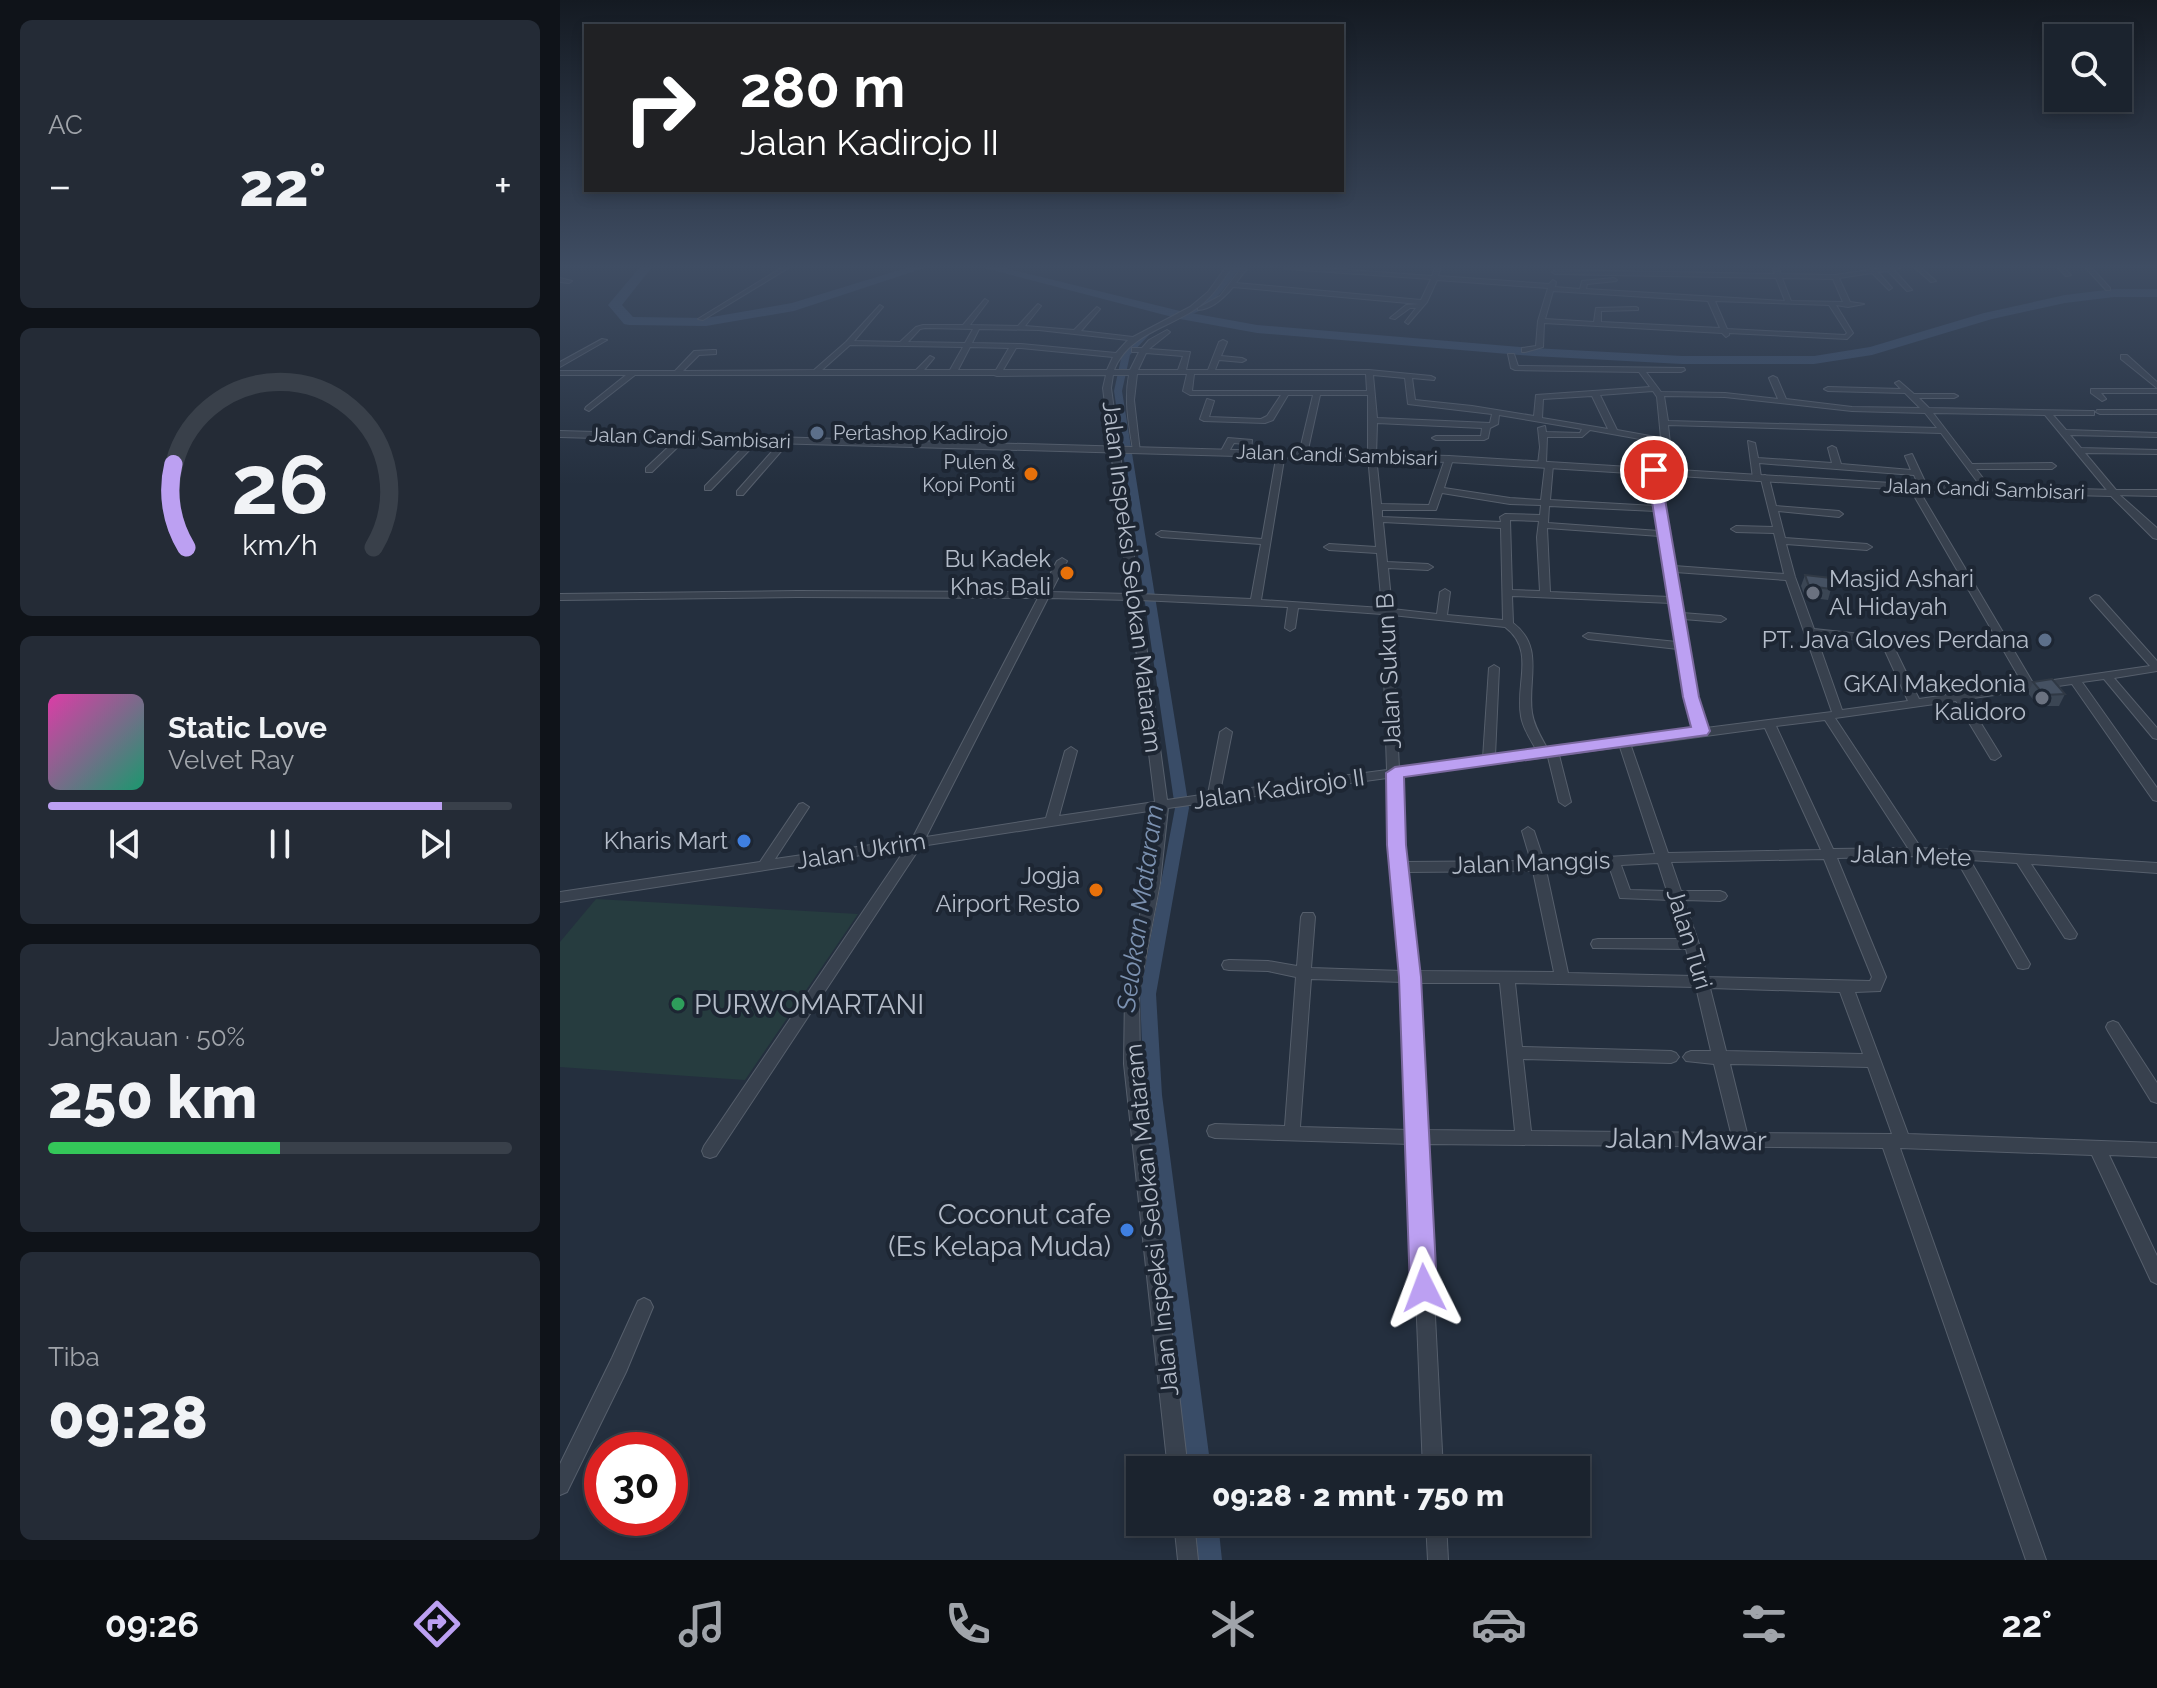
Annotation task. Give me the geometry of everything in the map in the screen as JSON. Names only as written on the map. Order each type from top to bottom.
[{"type":"street","points":[[560,365],[604,340]]},
{"type":"street","points":[[814,374],[851,340]]},
{"type":"street","points":[[903,343],[906,340]]},
{"type":"street","points":[[952,374],[971,340]]},
{"type":"street","name":"Jalan Inspeksi Selokan Mataram","points":[[1132,340],[1122,351],[1116,449],[1168,805],[1132,993],[1132,1064],[1176,1456]]},
{"type":"street","points":[[1121,374],[1138,350],[1151,340]]},
{"type":"street","points":[[1525,350],[1539,347],[1540,340]]},
{"type":"street","points":[[1210,373],[1223,342]]},
{"type":"street","points":[[848,343],[1187,353],[1187,391],[1190,393],[1371,393]]},
{"type":"street","points":[[997,374],[1014,346]]},
{"type":"street","points":[[1057,374],[1074,350]]},
{"type":"street","points":[[677,373],[697,353],[713,352]]},
{"type":"street","points":[[560,373],[1210,373],[1239,366],[1248,352]]},
{"type":"street","points":[[1511,356],[1515,368],[1681,370]]},
{"type":"street","points":[[917,374],[930,358]]},
{"type":"street","points":[[1215,358],[1269,372],[1369,372],[1431,378]]},
{"type":"street","points":[[2129,361],[2157,388]]},
{"type":"street","points":[[1641,370],[1657,391],[1669,471]]},
{"type":"street","points":[[1266,393],[1269,372]]},
{"type":"street","name":"Jalan Sukun B","points":[[1369,372],[1372,456],[1387,609],[1398,867],[1410,977],[1432,1456]]},
{"type":"street","points":[[589,409],[633,373]]},
{"type":"street","points":[[1121,374],[1129,388],[1135,450]]},
{"type":"street","points":[[1408,375],[1411,402],[1496,412],[1666,441]]},
{"type":"street","points":[[2147,377],[2157,377]]},
{"type":"street","points":[[1773,378],[1783,401]]},
{"type":"street","points":[[1729,384],[1729,395]]},
{"type":"street","points":[[2102,399],[2094,391],[2138,392],[2157,388]]},
{"type":"street","points":[[1828,389],[1906,390],[1954,396]]},
{"type":"street","points":[[1906,390],[1927,410],[1973,466],[1988,490]]},
{"type":"street","points":[[1545,593],[1542,551],[1547,502],[1539,397],[1657,391],[1729,395],[1819,406],[2096,412],[2157,410]]},
{"type":"street","points":[[2138,392],[2157,410]]},
{"type":"street","points":[[1210,401],[1204,419],[1267,420],[1286,393]]},
{"type":"street","points":[[1303,454],[1317,393]]},
{"type":"street","points":[[1595,393],[1613,431]]},
{"type":"street","points":[[1816,396],[1819,406]]},
{"type":"street","points":[[2046,411],[2114,493],[2157,535]]},
{"type":"street","points":[[1373,420],[1487,425],[1494,424],[1496,412]]},
{"type":"street","points":[[1238,440],[1246,421]]},
{"type":"street","points":[[1664,423],[1944,431]]},
{"type":"street","points":[[1436,438],[1484,438],[1487,425]]},
{"type":"street","points":[[1543,434],[1582,435],[1588,427]]},
{"type":"street","points":[[2064,432],[2157,435]]},
{"type":"street","name":"Jalan Candi Sambisari","points":[[561,435],[1372,456],[1654,470],[1918,488],[2114,493]]},
{"type":"street","points":[[2126,435],[2145,452]]},
{"type":"street","points":[[649,470],[684,437]]},
{"type":"street","points":[[708,488],[755,440]]},
{"type":"street","points":[[1225,451],[1228,441],[1238,440],[1249,442],[1247,452]]},
{"type":"street","points":[[740,493],[786,441]]},
{"type":"street","points":[[1751,443],[1833,715],[1917,852]]},
{"type":"street","points":[[1832,448],[1837,466]]},
{"type":"street","points":[[2079,450],[2157,452]]},
{"type":"street","points":[[1256,602],[1281,453]]},
{"type":"street","points":[[1909,456],[1917,473],[1918,488],[2029,685]]},
{"type":"street","points":[[1378,513],[1431,509],[1449,459]]},
{"type":"street","points":[[1755,460],[1917,473]]},
{"type":"street","points":[[1973,466],[2052,466]]},
{"type":"street","points":[[1654,470],[1691,697],[1701,731]]},
{"type":"street","points":[[1440,490],[1498,500],[1661,509]]},
{"type":"street","points":[[2114,493],[2157,493]]},
{"type":"street","points":[[1772,508],[1839,514]]},
{"type":"street","points":[[1378,513],[1505,525]]},
{"type":"street","points":[[1508,624],[1506,516],[1665,534]]},
{"type":"street","points":[[1736,529],[1777,530]]},
{"type":"street","points":[[1161,534],[1266,542]]},
{"type":"street","points":[[1781,541],[1867,547]]},
{"type":"street","points":[[1329,547],[1381,550]]},
{"type":"street","points":[[710,1151],[917,842],[1062,561]]},
{"type":"street","points":[[1383,565],[1428,567]]},
{"type":"street","points":[[1670,567],[1790,577]]},
{"type":"street","points":[[1442,616],[1445,592]]},
{"type":"street","points":[[1509,593],[1674,600]]},
{"type":"street","points":[[560,597],[1046,595],[1387,609],[1508,624],[1517,630],[1525,644],[1528,660],[1526,711],[1547,751],[1565,802]]},
{"type":"street","points":[[2095,598],[2157,668]]},
{"type":"street","points":[[1290,628],[1294,604]]},
{"type":"street","points":[[1677,616],[1721,619]]},
{"type":"street","points":[[1808,632],[1885,639],[1915,703]]},
{"type":"street","points":[[1588,636],[1683,646]]},
{"type":"street","points":[[1489,759],[1494,668]]},
{"type":"street","name":"Jalan Kadirojo II","points":[[1168,805],[2157,668]]},
{"type":"street","points":[[2106,675],[2157,735]]},
{"type":"street","points":[[2075,680],[2157,797]]},
{"type":"street","points":[[1959,697],[1995,756]]},
{"type":"street","points":[[1229,965],[1268,966],[1303,973],[1410,977],[1875,987],[1879,977],[1829,854],[1769,723]]},
{"type":"street","points":[[1213,797],[1226,732]]},
{"type":"street","name":"Jalan Turi","points":[[1624,742],[1692,944],[1723,1058],[1741,1140]]},
{"type":"street","points":[[1051,822],[1071,751]]},
{"type":"street","name":"Jalan Ukrim","points":[[560,897],[1168,805]]},
{"type":"street","points":[[764,866],[803,807]]},
{"type":"street","points":[[1528,831],[1539,866],[1562,978]]},
{"type":"street","name":"Jalan Mete","points":[[1664,858],[1917,852],[2157,868]]},
{"type":"street","points":[[1961,856],[2023,964]]},
{"type":"street","name":"Jalan Manggis","points":[[1398,867],[1539,866],[1664,858]]},
{"type":"street","points":[[1613,860],[1625,895],[1720,896]]},
{"type":"street","points":[[2022,861],[2070,934]]},
{"type":"street","points":[[1292,1133],[1308,917]]},
{"type":"street","points":[[1598,944],[1692,944]]},
{"type":"street","points":[[1507,977],[1523,1135]]},
{"type":"street","points":[[1846,988],[1873,1061],[1896,1141],[2036,1560]]},
{"type":"street","points":[[2113,1027],[2157,1096]]},
{"type":"street","points":[[1516,1053],[1671,1057]]},
{"type":"street","points":[[1691,1057],[1873,1061]]},
{"type":"street","name":"Jalan Mawar","points":[[1215,1131],[1416,1137],[1523,1135],[1896,1141],[2157,1150]]},
{"type":"street","points":[[2097,1148],[2157,1275]]},
{"type":"street","points":[[560,1485],[644,1307]]},
{"type":"street","points":[[1185,1536],[1188,1560]]},
{"type":"street","points":[[1437,1536],[1438,1560]]},
{"type":"green space","name":"PURWOMARTANI","points":[[596,899],[858,914],[745,1080],[560,1067],[560,942]]},
{"type":"building","points":[[1805,575],[1831,578],[1831,589],[1809,586]]},
{"type":"building","points":[[2052,679],[2065,694],[2044,695],[2033,682]]},
{"type":"waterway","name":"Selokan Mataram","points":[[1140,340],[1126,354],[1118,391],[1182,808],[1148,994],[1153,1095],[1197,1456]]},
{"type":"waterway","points":[[1406,340],[1533,352],[1682,360],[1814,360],[1872,351],[1909,340]]},
{"type":"waterway","name":"Selokan Mataram","points":[[1207,1536],[1210,1560]]},
{"type":"place","name":"Pertashop Kadirojo","points":[[817,433]]},
{"type":"place","name":"Pulen & Kopi Ponti","points":[[1031,474]]},
{"type":"place","name":"Bu Kadek Khas Bali","points":[[1067,573]]},
{"type":"place","name":"Masjid Ashari Al Hidayah","points":[[1813,593]]},
{"type":"place","name":"PT. Java Gloves Perdana","points":[[2045,640]]},
{"type":"place","name":"GKAI Makedonia Kalidoro","points":[[2042,698]]},
{"type":"place","name":"Kharis Mart","points":[[744,841]]},
{"type":"place","name":"Jogja Airport Resto","points":[[1096,890]]},
{"type":"place","name":"PURWOMARTANI","points":[[678,1004]]},
{"type":"place","name":"Coconut cafe (Es Kelapa Muda)","points":[[1127,1230]]},
{"type":"route","points":[[1424,1288],[1410,977],[1395,823],[1395,773],[1701,731],[1691,697],[1654,470]]}]
